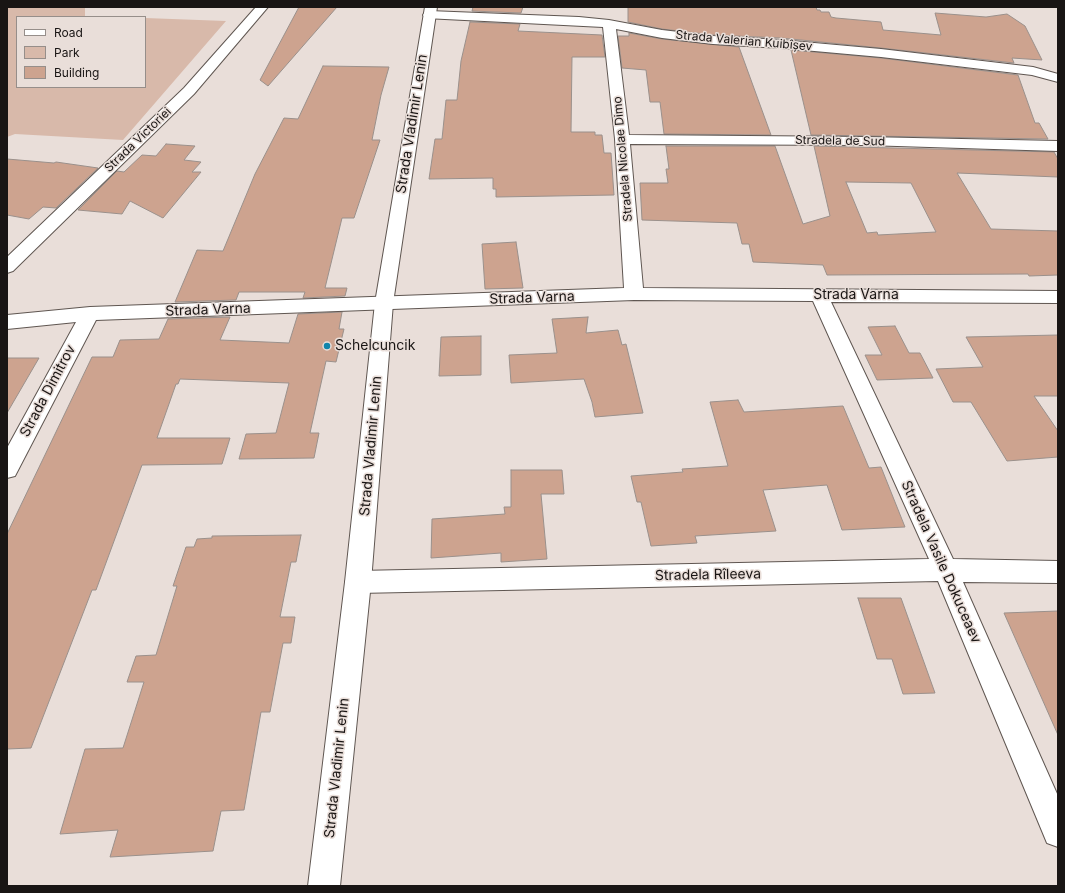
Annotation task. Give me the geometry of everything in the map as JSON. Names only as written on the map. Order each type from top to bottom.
[{"type":"street","name":"Strada Victoriei","points":[[7,267],[189,91],[262,7]]},
{"type":"street","name":"Strada Valerian Kuibîșev","points":[[430,11],[571,20],[609,24],[662,34],[713,40],[781,44],[889,54],[1033,71],[1058,78]]},
{"type":"street","name":"Strada Vladimir Lenin","points":[[324,886],[358,582],[384,303],[430,11]]},
{"type":"street","name":"Stradela Nicolae Dimo","points":[[609,24],[622,139],[634,294]]},
{"type":"street","name":"Stradela de Sud","points":[[622,139],[873,141],[1058,146]]},
{"type":"street","name":"Strada Varna","points":[[7,322],[90,314],[634,294],[1058,297]]},
{"type":"street","name":"Stradela Vasile Dokuceaev","points":[[819,295],[946,570],[1058,832]]},
{"type":"street","name":"Strada Dimitrov","points":[[7,468],[90,314]]},
{"type":"street","name":"Stradela Rîleeva","points":[[358,582],[946,570],[1058,572]]},
{"type":"green space","points":[[7,7],[85,7],[85,16],[16,16],[16,88],[146,88],[146,18],[226,21],[123,140],[15,134],[7,137]]},
{"type":"building","points":[[299,7],[337,7],[268,86],[260,80]]},
{"type":"building","points":[[473,7],[523,7],[521,13],[472,11]]},
{"type":"building","points":[[628,7],[816,7],[817,10],[820,10],[821,12],[829,12],[831,17],[881,22],[883,30],[941,35],[935,13],[986,17],[1007,14],[1025,26],[1042,60],[1012,58],[1014,63],[781,38],[713,35],[662,29],[628,22]]},
{"type":"building","points":[[470,22],[520,24],[518,31],[602,35],[605,57],[572,57],[571,132],[595,132],[595,135],[602,135],[604,153],[611,153],[614,195],[496,197],[496,189],[493,189],[493,178],[429,179],[435,139],[442,139],[446,100],[457,100],[461,61]]},
{"type":"building","points":[[629,33],[662,39],[739,47],[771,135],[664,134],[660,102],[650,102],[646,70],[622,68],[618,36],[629,36]]},
{"type":"building","points":[[791,50],[881,58],[1018,75],[1035,123],[1039,123],[1048,139],[811,135]]},
{"type":"building","points":[[323,66],[389,67],[381,95],[372,140],[380,140],[354,218],[342,218],[325,288],[347,288],[345,296],[303,298],[305,292],[239,292],[236,300],[175,302],[197,250],[223,251],[255,174],[284,118],[298,119]]},
{"type":"building","points":[[166,144],[195,146],[184,160],[201,162],[192,172],[201,172],[163,218],[130,201],[122,214],[78,210],[117,171],[124,172],[142,155],[156,156]]},
{"type":"building","points":[[666,146],[775,146],[803,224],[830,216],[814,146],[1054,152],[1058,159],[1058,177],[957,173],[991,229],[1058,231],[1058,275],[827,275],[823,265],[753,262],[749,244],[742,244],[737,223],[642,220],[640,183],[668,183],[666,169],[669,169]],"holes":[[[846,182],[911,183],[936,232],[878,235],[877,232],[867,233]]]},
{"type":"building","points":[[7,159],[56,162],[98,168],[56,208],[43,207],[29,219],[7,215]]},
{"type":"building","points":[[516,242],[523,288],[485,289],[482,244]]},
{"type":"building","points":[[342,312],[339,329],[344,329],[336,362],[326,361],[310,433],[319,433],[314,458],[239,459],[246,434],[276,433],[289,383],[180,379],[178,384],[176,384],[157,438],[230,438],[222,464],[142,465],[96,590],[92,590],[31,748],[7,749],[7,534],[92,357],[113,357],[120,340],[159,339],[168,319],[230,317],[220,340],[289,343],[298,314]]},
{"type":"building","points":[[588,317],[586,333],[618,330],[622,345],[626,344],[643,413],[595,417],[592,402],[584,379],[511,383],[509,355],[557,353],[552,319]]},
{"type":"building","points":[[895,326],[909,353],[920,353],[933,378],[877,380],[865,355],[882,355],[868,327]]},
{"type":"building","points":[[1058,335],[1058,396],[1034,396],[1058,431],[1058,457],[1007,461],[971,402],[953,402],[936,369],[983,367],[966,337]]},
{"type":"building","points":[[481,336],[481,375],[439,376],[441,337]]},
{"type":"building","points":[[7,358],[39,358],[7,413]]},
{"type":"building","points":[[738,400],[744,412],[843,406],[869,468],[881,467],[905,527],[842,530],[827,485],[763,490],[776,531],[695,536],[697,543],[651,546],[641,502],[637,502],[631,476],[683,472],[682,469],[728,466],[710,402]]},
{"type":"building","points":[[511,470],[562,470],[564,494],[541,494],[547,559],[501,562],[501,553],[431,558],[432,519],[505,514],[504,507],[511,507]]},
{"type":"building","points":[[301,535],[296,562],[291,562],[280,617],[295,617],[291,643],[283,643],[270,712],[261,712],[244,810],[221,811],[213,851],[110,857],[118,830],[60,834],[85,749],[123,748],[144,682],[127,682],[136,656],[156,655],[177,586],[173,586],[186,547],[194,547],[197,539],[212,538],[212,536]]},
{"type":"building","points":[[858,598],[901,598],[935,693],[903,694],[892,659],[877,659]]},
{"type":"building","points":[[1058,611],[1058,735],[1004,613]]},
{"type":"place","name":"Schelcuncik","points":[[327,346]]}]
